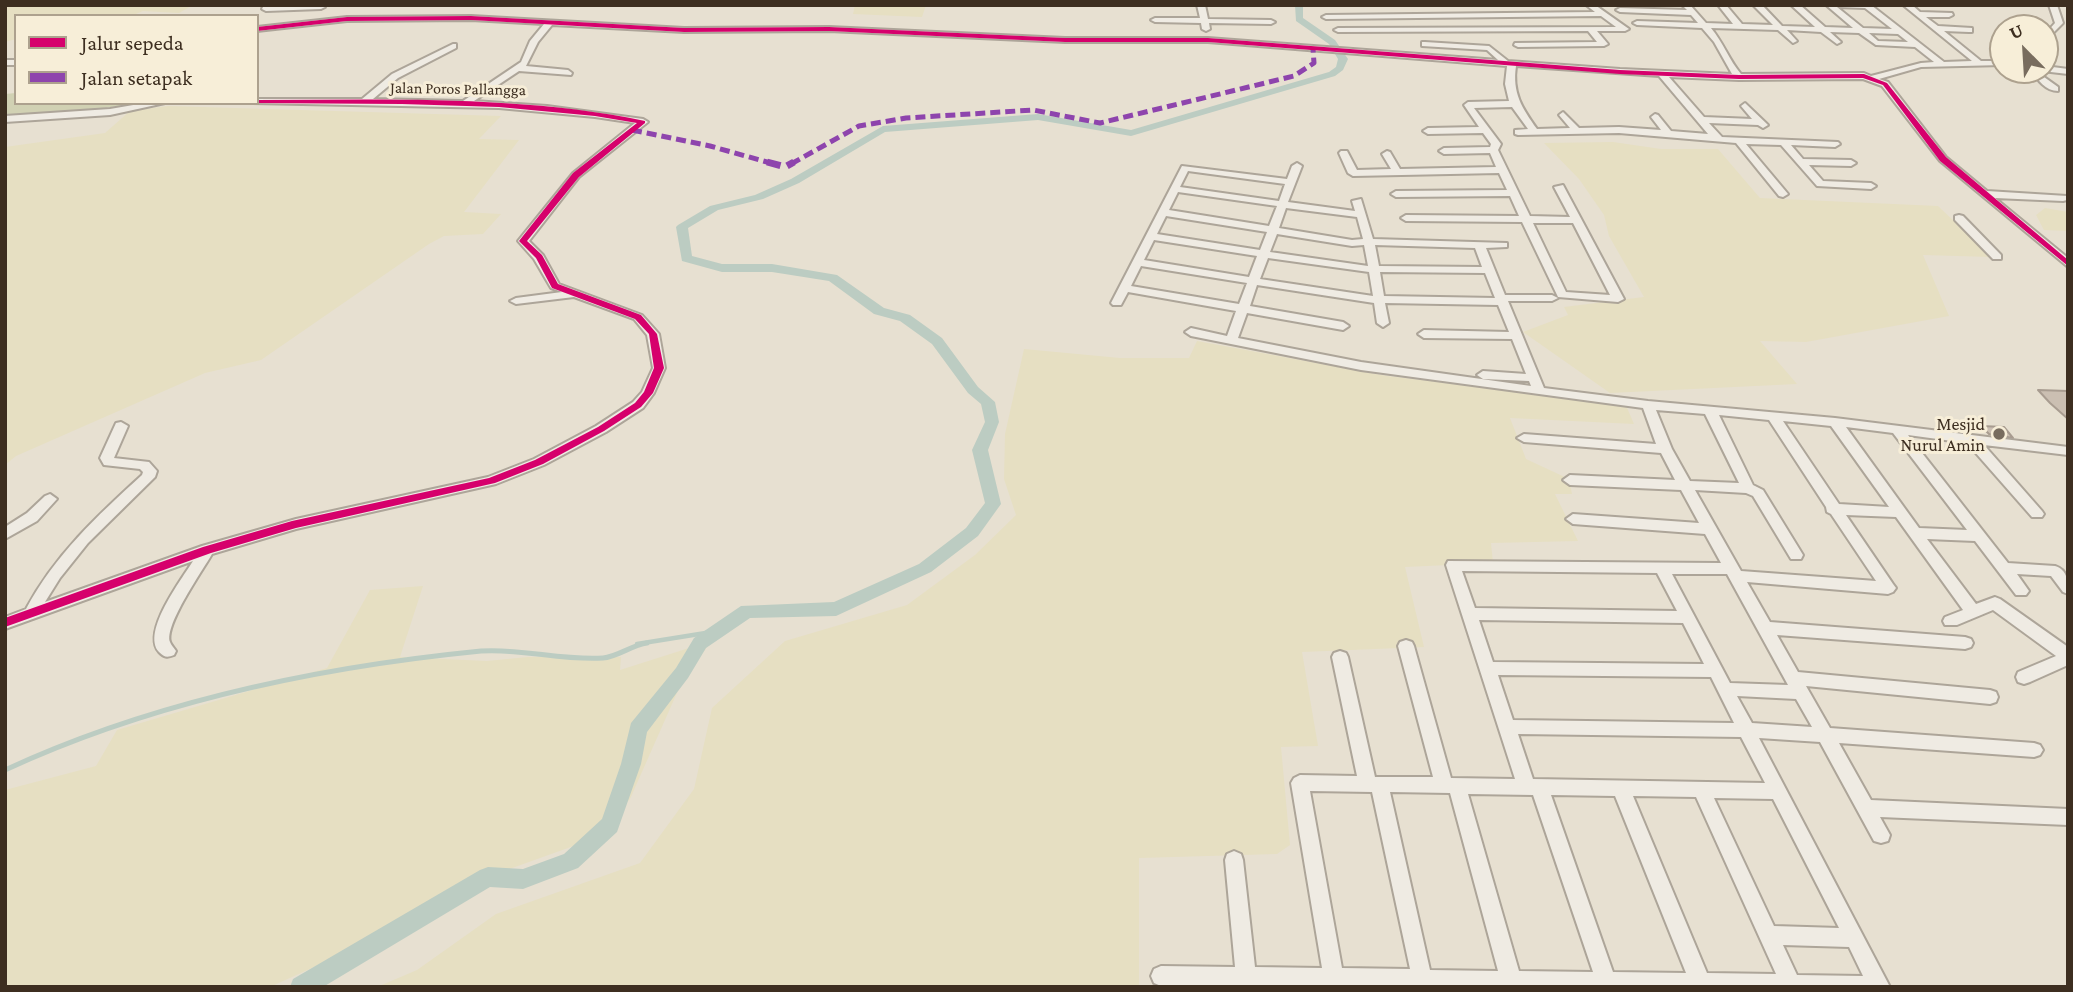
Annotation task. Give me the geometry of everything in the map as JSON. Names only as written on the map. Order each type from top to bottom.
[{"type":"street","points":[[268,5],[266,9],[322,6]]},
{"type":"street","points":[[1201,5],[1208,40]]},
{"type":"street","points":[[1441,5],[1456,30]]},
{"type":"street","points":[[1480,5],[1534,65]]},
{"type":"street","points":[[1520,5],[1528,14]]},
{"type":"street","points":[[1338,30],[1625,29],[1590,5]]},
{"type":"street","points":[[1686,5],[1725,51],[1728,62],[1739,77]]},
{"type":"street","points":[[1721,5],[1740,27]]},
{"type":"street","points":[[1757,5],[1793,41]]},
{"type":"street","points":[[1795,5],[1837,42]]},
{"type":"street","points":[[1830,5],[1879,44],[1917,46]]},
{"type":"street","points":[[1837,5],[1866,6],[1941,64]]},
{"type":"street","points":[[1907,5],[1978,62]]},
{"type":"street","points":[[304,23],[322,6]]},
{"type":"street","points":[[1620,10],[1692,13]]},
{"type":"street","points":[[1326,17],[1602,14]]},
{"type":"street","points":[[1919,15],[1949,15]]},
{"type":"street","points":[[1410,16],[1419,30]]},
{"type":"street","points":[[1372,17],[1380,30]]},
{"type":"street","points":[[259,29],[304,23],[409,18],[550,22],[684,30],[829,29],[1081,41],[1208,40],[1662,74],[1739,77],[1873,78],[1921,65],[1989,62]]},
{"type":"street","points":[[1156,20],[1271,22]]},
{"type":"street","points":[[463,104],[519,68],[529,57],[534,41],[550,22]]},
{"type":"street","points":[[1637,23],[1900,32]]},
{"type":"street","points":[[1518,45],[1604,44],[1590,29]]},
{"type":"street","points":[[1936,29],[1969,30]]},
{"type":"street","points":[[1553,30],[1567,45]]},
{"type":"street","points":[[1425,44],[1489,48],[1509,63]]},
{"type":"street","points":[[364,102],[395,76],[453,46]]},
{"type":"street","points":[[1509,63],[1507,87],[1514,104],[1534,131]]},
{"type":"street","points":[[519,68],[568,73]]},
{"type":"street","points":[[1662,74],[1719,140],[1835,144]]},
{"type":"street","points":[[1873,78],[1885,84],[1943,159],[2068,264]]},
{"type":"street","points":[[2048,84],[2055,89]]},
{"type":"street","name":"Jalan Poros Pallangga","points":[[259,102],[542,107],[643,122],[576,175],[523,241],[539,257],[555,286],[572,294]]},
{"type":"street","points":[[1493,150],[1496,145],[1468,105],[1514,104]]},
{"type":"street","points":[[5,119],[110,112],[150,105]]},
{"type":"street","points":[[1745,106],[1820,184],[1871,186]]},
{"type":"street","points":[[1563,115],[1577,131]]},
{"type":"street","points":[[1655,117],[1669,135]]},
{"type":"street","points":[[1703,120],[1760,122]]},
{"type":"street","points":[[1518,132],[1577,131],[1617,126],[1669,135],[1716,136]]},
{"type":"street","points":[[1428,131],[1486,130]]},
{"type":"street","points":[[1738,140],[1783,194]]},
{"type":"street","points":[[1445,171],[1440,154],[1493,150]]},
{"type":"street","points":[[1493,150],[1523,218],[1562,295],[1618,299],[1559,187]]},
{"type":"street","points":[[1344,153],[1353,173],[1503,170]]},
{"type":"street","points":[[1387,154],[1397,172]]},
{"type":"street","points":[[1800,162],[1851,163]]},
{"type":"street","points":[[1231,340],[1297,166]]},
{"type":"street","points":[[1117,303],[1185,168],[1292,182]]},
{"type":"street","points":[[1174,189],[1361,215]]},
{"type":"street","points":[[1396,194],[1512,193]]},
{"type":"street","points":[[1983,194],[2063,198]]},
{"type":"street","points":[[1357,201],[1369,242],[1383,323]]},
{"type":"street","points":[[1163,212],[1352,243],[1503,245]]},
{"type":"street","points":[[1406,218],[1575,219]]},
{"type":"street","points":[[1959,218],[1997,257]]},
{"type":"street","points":[[1151,236],[1356,269],[1490,270]]},
{"type":"street","points":[[1479,245],[1539,391]]},
{"type":"street","points":[[1138,262],[1362,299],[1552,298]]},
{"type":"street","points":[[1125,288],[1343,326]]},
{"type":"street","points":[[5,623],[206,550],[296,524],[491,481],[539,462],[601,429],[638,405],[648,393],[659,368],[653,334],[638,317],[572,294],[516,301]]},
{"type":"street","points":[[1191,332],[1361,366],[1539,391],[1648,405],[1835,422],[2068,451]]},
{"type":"street","points":[[1424,334],[1515,336]]},
{"type":"street","points":[[1474,374],[1534,378]]},
{"type":"street","points":[[1648,405],[1665,449],[1881,835]]},
{"type":"street","points":[[1710,411],[1748,488]]},
{"type":"street","points":[[1608,985],[1533,787],[1507,727],[1453,565],[1662,568],[1888,588],[1832,509],[1773,416]]},
{"type":"street","points":[[1835,422],[1973,612]]},
{"type":"street","points":[[32,613],[43,588],[71,554],[115,505],[148,477],[150,471],[144,465],[109,462],[107,454],[121,426]]},
{"type":"street","points":[[1898,431],[2021,591]]},
{"type":"street","points":[[1524,438],[1665,449]]},
{"type":"street","points":[[1972,440],[2037,514]]},
{"type":"street","points":[[1570,480],[1748,488],[1758,493],[1796,555]]},
{"type":"street","points":[[5,534],[32,517],[50,499]]},
{"type":"street","points":[[1832,509],[1900,512]]},
{"type":"street","points":[[1573,519],[1710,529]]},
{"type":"street","points":[[1915,533],[1981,536]]},
{"type":"street","points":[[168,650],[162,645],[164,626],[206,550]]},
{"type":"street","points":[[1161,976],[1247,982],[1880,986],[1662,568]]},
{"type":"street","points":[[2004,568],[2061,571],[2068,588]]},
{"type":"street","points":[[1951,621],[1995,603],[2068,657],[2024,677]]},
{"type":"street","points":[[1469,614],[1687,617]]},
{"type":"street","points":[[1765,628],[1965,643]]},
{"type":"street","points":[[1406,646],[1513,985]]},
{"type":"street","points":[[1340,657],[1423,983]]},
{"type":"street","points":[[1487,668],[1715,671]]},
{"type":"street","points":[[1724,689],[1797,685],[1990,697]]},
{"type":"street","points":[[1507,727],[1746,730],[2034,750]]},
{"type":"street","points":[[1334,983],[1300,783],[1777,790]]},
{"type":"street","points":[[1621,788],[1701,986]]},
{"type":"street","points":[[1701,789],[1792,986]]},
{"type":"street","points":[[1866,808],[2068,817]]},
{"type":"street","points":[[1234,860],[1247,982]]},
{"type":"street","points":[[1768,935],[1854,938]]},
{"type":"shaded area","points":[[5,5],[193,5],[179,13],[143,11],[136,14],[14,14],[14,40],[5,42]]},
{"type":"shaded area","points":[[855,5],[926,5],[922,17],[853,14]]},
{"type":"shaded area","points":[[168,106],[501,116],[479,139],[519,140],[464,212],[501,214],[483,234],[444,236],[429,244],[261,360],[205,373],[16,456],[5,465],[5,147],[105,133],[130,111]]},
{"type":"shaded area","points":[[1613,142],[1661,149],[1718,149],[1760,198],[1938,206],[1992,257],[1923,255],[1949,316],[1806,342],[1760,341],[1797,384],[1610,393],[1523,332],[1568,315],[1564,307],[1644,297],[1609,236],[1604,215],[1579,179],[1544,143]]},
{"type":"shaded area","points":[[2045,208],[2068,212],[2068,231],[2044,230],[2036,215]]},
{"type":"shaded area","points":[[1197,341],[1387,376],[1625,403],[1634,424],[1510,418],[1526,459],[1569,479],[1572,494],[1555,494],[1578,541],[1491,543],[1493,563],[1405,567],[1424,647],[1302,652],[1318,746],[1281,747],[1290,845],[1277,854],[1139,858],[1139,987],[377,987],[417,970],[496,914],[640,863],[694,789],[712,708],[785,641],[907,605],[975,555],[1016,515],[1004,479],[1005,434],[1024,349],[1120,358],[1189,358]]},
{"type":"shaded area","points":[[423,586],[400,657],[487,661],[528,657],[621,657],[620,670],[711,641],[680,686],[630,799],[593,839],[490,876],[389,933],[270,987],[5,987],[5,790],[96,766],[117,730],[327,668],[370,590]]},
{"type":"green space","points":[[14,93],[14,105],[129,105],[5,119],[5,94]]},
{"type":"building","points":[[2038,390],[2068,391],[2068,419],[2050,403]]},
{"type":"building","name":"Mesjid Nurul Amin","points":[[1981,426],[2004,427],[2013,438],[1989,434]]},
{"type":"waterway","points":[[301,987],[488,877],[523,879],[571,861],[610,825],[631,764],[638,729],[682,673],[700,643],[747,611],[836,609],[925,568],[972,532],[993,504],[980,450],[992,422],[988,402],[973,390],[937,341],[905,318],[879,311],[833,278],[772,268],[722,268],[686,258],[682,227],[714,208],[759,197],[795,181],[883,129],[1038,117],[1131,133],[1332,74],[1340,68],[1343,59],[1332,42],[1299,19],[1299,5]]},
{"type":"waterway","points":[[637,644],[718,631]]},
{"type":"waterway","points":[[5,770],[62,746],[178,706],[298,677],[481,651],[603,658],[647,643]]},
{"type":"marked path","points":[[632,130],[710,146],[785,167],[859,126],[906,118],[1033,110],[1100,123],[1183,105],[1222,91],[1294,76],[1314,63],[1313,49]]},
{"type":"cycle path","points":[[259,29],[347,19],[471,18],[684,30],[829,29],[1065,40],[1208,40],[1620,72],[1739,77],[1864,76],[1885,84],[1943,159],[2068,264]]},
{"type":"cycle path","points":[[5,623],[207,550],[296,524],[491,481],[539,462],[601,429],[638,405],[648,393],[659,368],[653,334],[638,317],[555,286],[539,257],[523,241],[576,175],[643,122],[595,114],[499,105],[259,102]]},
{"type":"place","name":"Mesjid Nurul Amin","points":[[1999,434]]}]
